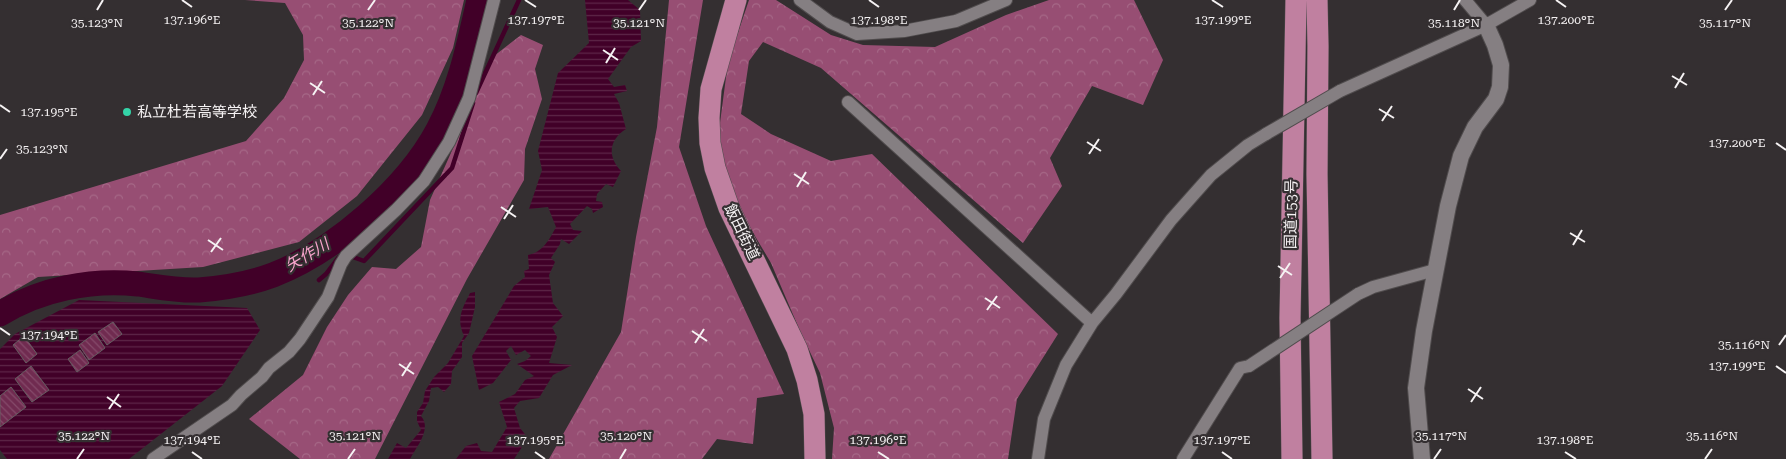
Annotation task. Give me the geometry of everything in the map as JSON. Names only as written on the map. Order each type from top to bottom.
[{"type":"highway","name":"飯田街道","points":[[736,0],[711,89],[710,143],[715,168],[729,208],[797,349],[807,380],[814,414],[816,459]]},
{"type":"highway","name":"国道153号","points":[[1292,459],[1290,309],[1296,0]]},
{"type":"highway","name":"国道153号","points":[[1317,0],[1317,174],[1322,459]]},
{"type":"street","points":[[153,459],[232,405],[241,394],[289,352],[320,311],[346,256],[396,210],[424,180],[449,142],[469,98],[494,0]]},
{"type":"street","points":[[800,0],[830,22],[857,34],[904,31],[956,21],[1006,0]]},
{"type":"street","points":[[1422,459],[1416,388],[1435,270],[1461,156],[1474,127],[1496,99],[1500,87],[1501,65],[1496,45],[1486,25],[1465,0]]},
{"type":"street","points":[[1038,459],[1044,419],[1066,365],[1092,324],[1171,220],[1210,175],[1248,145],[1340,91],[1486,25],[1530,0]]},
{"type":"street","points":[[848,102],[1092,324]]},
{"type":"street","points":[[1183,459],[1240,368],[1249,366],[1358,294],[1373,287],[1435,270]]},
{"type":"green space","points":[[245,0],[464,0],[453,48],[422,115],[357,196],[299,242],[203,267],[38,277],[0,299],[0,215],[246,141],[284,98],[304,60],[303,35],[285,3]]},
{"type":"green space","points":[[669,0],[703,0],[679,147],[706,226],[784,394],[757,398],[753,444],[717,439],[702,459],[549,459],[621,332],[636,237],[657,127]]},
{"type":"green space","points":[[749,0],[776,0],[831,35],[863,45],[935,47],[1006,15],[1049,0],[1134,0],[1163,60],[1143,105],[1092,86],[1050,158],[1062,186],[1023,243],[821,68],[763,42],[749,61],[741,114],[771,134],[831,161],[872,154],[1058,334],[1017,399],[1008,459],[832,459],[834,428],[820,373],[771,263],[730,194],[718,138],[728,62]]},
{"type":"green space","points":[[521,35],[543,45],[535,69],[542,99],[525,149],[524,180],[467,279],[375,459],[300,459],[249,419],[303,375],[327,327],[348,295],[372,267],[396,269],[421,247],[430,200],[494,56]]},
{"type":"shaded area","points":[[585,0],[628,0],[640,10],[641,41],[631,47],[608,79],[614,87],[625,85],[627,91],[614,94],[619,103],[626,129],[616,138],[612,148],[613,160],[621,171],[613,187],[606,184],[597,194],[596,201],[602,202],[603,207],[593,213],[592,209],[587,206],[570,224],[573,230],[582,231],[569,244],[561,239],[551,258],[555,262],[549,275],[553,303],[563,316],[552,327],[557,337],[549,363],[572,365],[553,375],[539,398],[520,401],[514,408],[520,428],[528,438],[514,459],[456,459],[466,446],[477,443],[481,451],[492,452],[507,427],[499,402],[515,394],[525,380],[534,376],[517,364],[531,356],[525,350],[516,355],[511,346],[506,351],[511,360],[493,383],[479,390],[472,356],[514,286],[525,277],[524,271],[529,269],[528,255],[542,248],[556,227],[548,207],[529,209],[542,170],[538,151],[558,73],[589,43]]},
{"type":"shaded area","points":[[475,292],[475,307],[469,333],[462,343],[462,357],[452,371],[451,384],[444,392],[438,387],[431,388],[429,401],[421,416],[425,426],[424,432],[410,459],[388,459],[397,443],[406,448],[421,430],[417,421],[417,412],[423,403],[425,391],[434,377],[448,363],[464,336],[460,324],[461,314],[470,293]]},
{"type":"shaded area","points":[[79,300],[247,308],[260,330],[222,386],[129,459],[7,459],[0,450],[0,349],[15,334]]},
{"type":"building","points":[[113,322],[122,334],[107,345],[98,332]]},
{"type":"building","points":[[95,333],[105,348],[89,360],[79,345]]},
{"type":"building","points":[[24,336],[37,354],[26,363],[13,345]]},
{"type":"building","points":[[80,350],[89,363],[77,372],[68,359]]},
{"type":"building","points":[[31,366],[49,390],[32,402],[15,379]]},
{"type":"building","points":[[11,387],[26,407],[0,427],[0,396]]},
{"type":"waterway","name":"矢作川","points":[[0,314],[15,305],[49,292],[84,285],[120,283],[191,290],[236,285],[273,275],[321,250],[344,234],[389,195],[425,152],[438,130],[452,99],[463,66],[479,0]]},
{"type":"waterway","points":[[476,93],[519,0]]},
{"type":"waterway","points":[[350,256],[364,261],[452,168],[473,103]]},
{"type":"waterway","points":[[319,280],[338,258]]},
{"type":"place","name":"私立杜若高等学校","points":[[127,112]]}]
